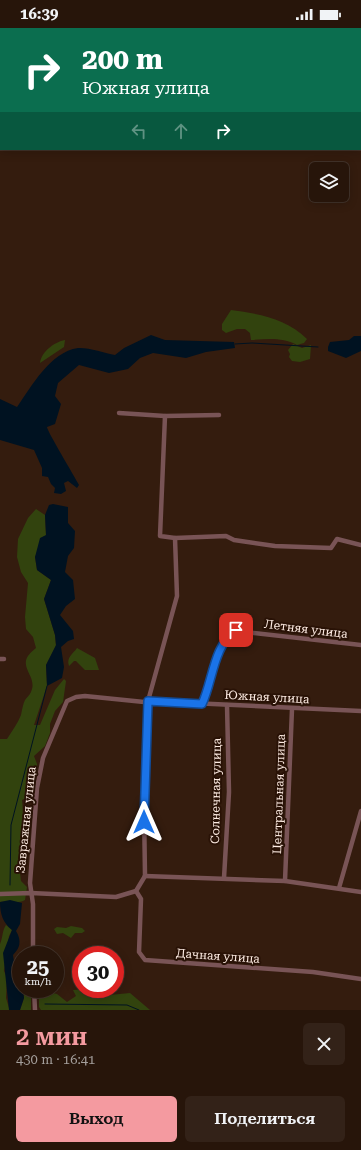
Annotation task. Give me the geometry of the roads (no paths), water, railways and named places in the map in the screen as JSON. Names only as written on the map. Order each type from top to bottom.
[{"type":"street","points":[[119,413],[165,416],[219,415]]},
{"type":"street","points":[[165,416],[160,536],[175,538],[226,536],[234,540],[275,546],[331,548],[337,539],[361,545]]},
{"type":"street","points":[[0,894],[31,893],[116,897],[136,892],[145,876],[144,808],[148,701],[177,596],[175,538]]},
{"type":"street","name":"Летняя улица","points":[[202,704],[220,649],[228,636],[236,630],[361,645]]},
{"type":"street","name":"Завражная улица","points":[[33,946],[33,904],[30,883],[37,788],[43,758],[67,701],[76,697],[85,696],[144,702],[148,701]]},
{"type":"street","name":"Южная улица","points":[[148,701],[292,709],[361,711]]},
{"type":"street","name":"Солнечная улица","points":[[224,878],[229,792],[227,705]]},
{"type":"street","name":"Центральная улица","points":[[286,881],[292,709]]},
{"type":"street","points":[[339,888],[361,811]]},
{"type":"street","points":[[145,876],[286,881],[361,892]]},
{"type":"street","name":"Дачная улица","points":[[136,892],[141,899],[139,952],[145,960],[313,972],[361,979]]},
{"type":"street","points":[[34,998],[35,1010]]},
{"type":"water","points":[[151,335],[165,340],[234,342],[235,348],[206,352],[186,358],[153,353],[140,358],[128,369],[109,373],[79,365],[58,383],[55,396],[61,404],[55,424],[47,427],[51,437],[79,485],[77,488],[68,481],[64,483],[66,491],[61,494],[54,493],[55,488],[51,484],[48,477],[42,476],[42,468],[34,450],[0,440],[0,399],[17,407],[50,363],[68,351],[82,348],[115,355],[124,348]]},
{"type":"water","points":[[354,336],[361,336],[361,351],[346,358],[328,351],[330,342],[349,340]]},
{"type":"water","points":[[53,504],[68,507],[68,523],[75,531],[74,548],[68,556],[65,572],[73,580],[75,599],[66,606],[60,615],[73,631],[74,639],[68,641],[61,647],[64,667],[62,678],[47,686],[46,665],[56,645],[55,635],[44,599],[51,580],[37,570],[35,557],[40,538],[46,535],[45,515],[49,505]]},
{"type":"water","points":[[10,900],[22,903],[20,924],[16,931],[20,941],[18,946],[12,946],[12,998],[24,998],[20,1010],[9,1010],[3,953],[12,930],[3,918],[0,902]]},
{"type":"waterway","points":[[235,344],[252,343],[318,347]]},
{"type":"waterway","points":[[10,885],[11,825],[47,686]]},
{"type":"waterway","points":[[45,1004],[127,1005],[139,1010]]}]
